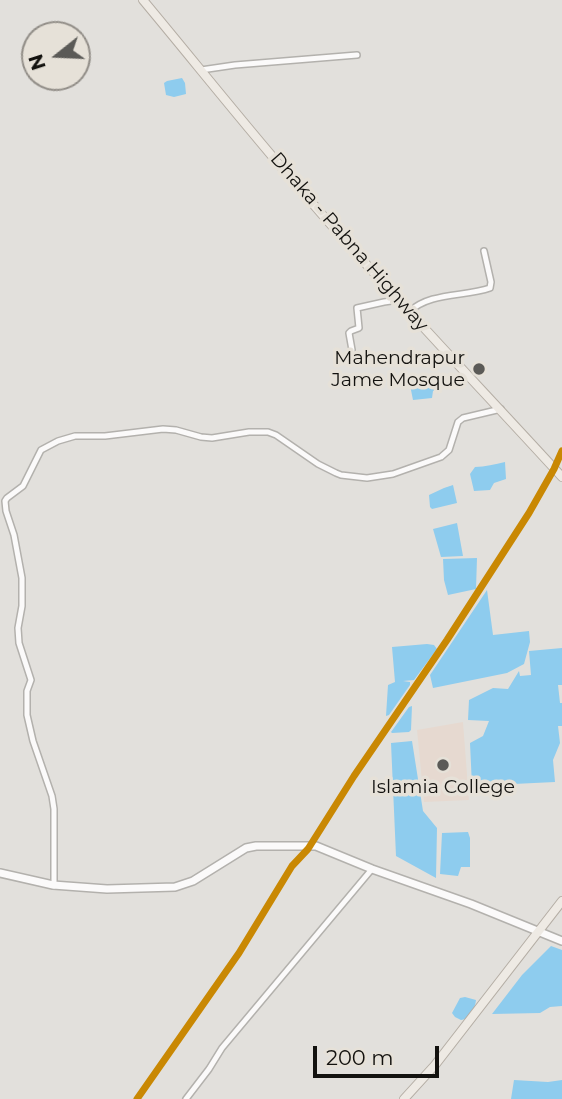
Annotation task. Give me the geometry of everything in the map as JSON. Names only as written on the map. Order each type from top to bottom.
[{"type":"highway","name":"Dhaka - Pabna Highway","points":[[143,0],[306,196],[562,477]]},
{"type":"highway","points":[[404,1099],[435,1065],[562,901]]},
{"type":"main road","points":[[0,873],[54,886],[107,889],[175,887],[193,881],[246,848],[316,846],[562,941]]},
{"type":"street","points":[[201,70],[357,55]]},
{"type":"street","points":[[409,312],[434,298],[488,290],[491,285],[484,251]]},
{"type":"street","points":[[352,350],[349,333],[359,328],[357,308],[398,300]]},
{"type":"street","points":[[54,886],[54,810],[27,715],[27,691],[31,680],[19,643],[18,628],[22,606],[22,578],[5,501],[23,486],[41,450],[58,441],[82,435],[105,436],[163,429],[212,438],[261,432],[276,435],[336,473],[367,478],[393,474],[441,457],[449,450],[458,422],[463,418],[501,409]]},
{"type":"street","points":[[186,1099],[222,1048],[372,869]]},
{"type":"shaded area","name":"Islamia College","points":[[463,722],[469,800],[424,802],[417,730]]},
{"type":"water","points":[[182,78],[186,94],[174,97],[166,95],[164,83]]},
{"type":"water","points":[[427,375],[429,382],[439,385],[433,391],[432,398],[413,400],[411,379]]},
{"type":"water","points":[[505,462],[506,479],[494,483],[490,490],[474,491],[470,474],[475,467]]},
{"type":"water","points":[[453,485],[457,503],[432,509],[429,495]]},
{"type":"water","points":[[457,523],[463,556],[441,557],[433,529]]},
{"type":"water","points":[[477,558],[476,589],[448,595],[443,559]]},
{"type":"water","points":[[487,590],[493,635],[529,631],[530,642],[524,664],[507,673],[433,688],[430,675]]},
{"type":"water","points":[[434,645],[437,649],[414,680],[403,681],[410,682],[410,685],[386,716],[388,685],[395,682],[392,647]]},
{"type":"water","points":[[562,648],[562,685],[558,685],[562,703],[562,726],[558,726],[560,743],[553,760],[555,782],[472,786],[470,743],[483,736],[489,721],[468,720],[469,700],[493,688],[508,689],[519,671],[520,676],[531,675],[529,651]]},
{"type":"water","points":[[412,706],[411,730],[392,733],[409,707]]},
{"type":"water","points":[[412,741],[423,811],[437,828],[436,878],[396,856],[391,743]]},
{"type":"water","points":[[468,832],[470,867],[461,867],[458,876],[440,874],[442,833]]},
{"type":"water","points":[[551,946],[562,950],[562,1006],[550,1007],[540,1013],[492,1014],[522,975]]},
{"type":"water","points":[[460,998],[476,1000],[469,1016],[461,1020],[452,1013]]},
{"type":"water","points":[[514,1080],[562,1080],[562,1099],[511,1099]]},
{"type":"transit line","points":[[137,1099],[239,953],[292,866],[308,849],[354,776],[447,640],[529,513],[562,451]]},
{"type":"place","name":"Mahendrapur Jame Mosque","points":[[479,369]]},
{"type":"place","name":"Islamia College","points":[[443,765]]}]
